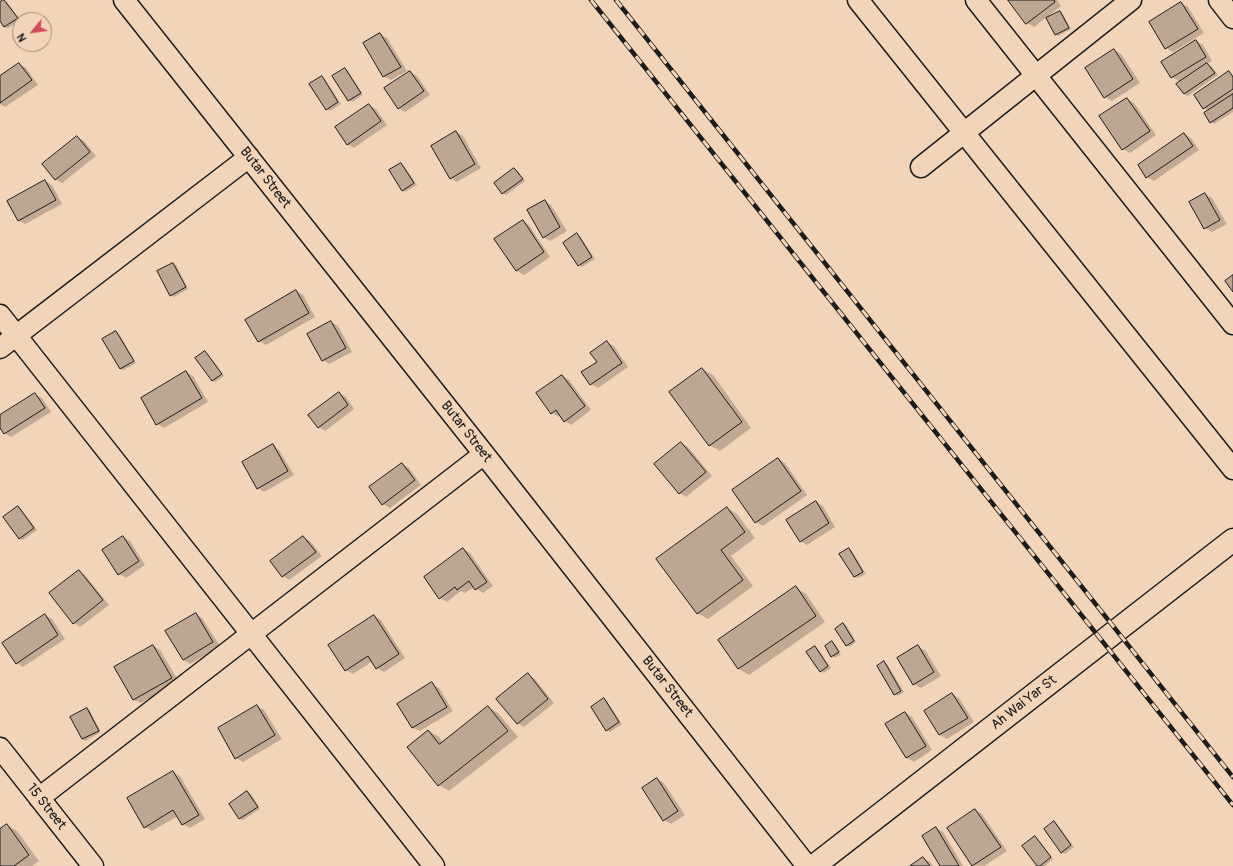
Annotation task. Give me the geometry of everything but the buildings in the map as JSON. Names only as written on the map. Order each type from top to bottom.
[{"type":"street","name":"Butar Street","points":[[124,0],[484,454],[807,866]]},
{"type":"street","points":[[858,0],[1233,469]]},
{"type":"street","points":[[976,0],[1038,76],[1233,324]]},
{"type":"street","points":[[921,167],[1038,76],[1131,0]]},
{"type":"street","points":[[1219,0],[1233,18]]},
{"type":"street","points":[[0,348],[249,157]]},
{"type":"street","points":[[0,316],[434,866]]},
{"type":"street","points":[[39,798],[484,454]]},
{"type":"street","name":"Ah Wai Yar St","points":[[814,866],[1233,540]]},
{"type":"street","name":"15 Street","points":[[0,748],[93,866]]},
{"type":"railway","points":[[591,0],[1233,805]]},
{"type":"railway","points":[[616,0],[1233,777]]}]
